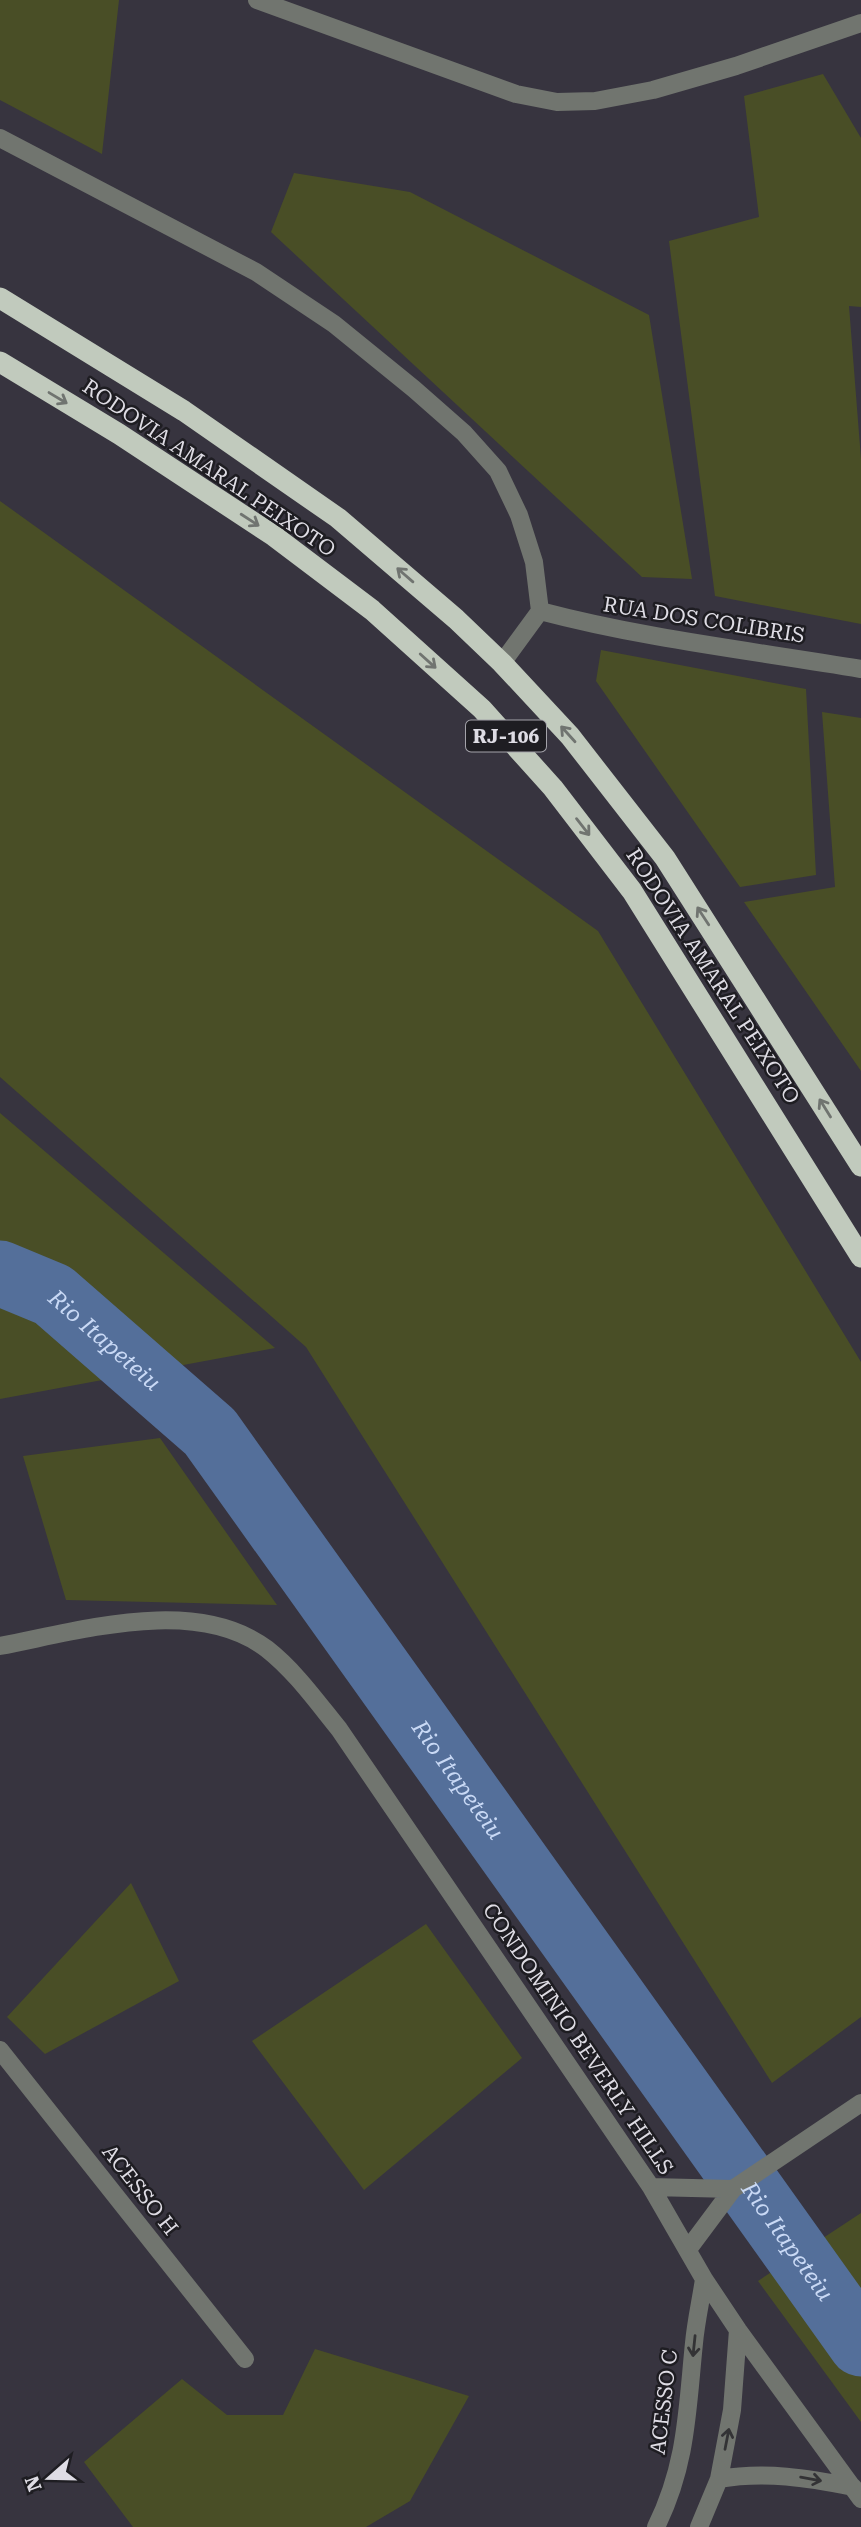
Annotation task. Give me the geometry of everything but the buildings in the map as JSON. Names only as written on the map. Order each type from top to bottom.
[{"type":"highway","name":"RODOVIA AMARAL PEIXOTO","points":[[0,298],[184,411],[338,518],[502,663],[570,736],[666,858],[861,1166]]},
{"type":"highway","name":"RODOVIA AMARAL PEIXOTO","points":[[0,362],[119,434],[274,536],[372,610],[482,709],[553,788],[632,891],[861,1257]]},
{"type":"street","points":[[257,0],[516,94],[557,102],[595,101],[653,90],[736,66],[861,23]]},
{"type":"street","points":[[0,138],[256,272],[334,324],[464,433],[498,471],[519,515],[534,562],[540,611],[502,663]]},
{"type":"street","name":"RUA DOS COLIBRIS","points":[[540,611],[602,628],[657,638],[861,669]]},
{"type":"street","name":"CONDOMINIO BEVERLY HILLS","points":[[0,1646],[134,1621],[182,1621],[230,1629],[265,1648],[293,1673],[339,1729],[651,2186],[704,2278],[738,2330],[857,2493]]},
{"type":"street","name":"ACESSO H","points":[[0,2050],[245,2360]]},
{"type":"street","points":[[688,2248],[737,2187],[861,2103]]},
{"type":"street","points":[[651,2186],[737,2187]]},
{"type":"street","name":"ACESSO C","points":[[656,2527],[668,2503],[679,2469],[687,2431],[694,2339],[704,2278]]},
{"type":"street","points":[[699,2527],[719,2479],[732,2410],[738,2330]]},
{"type":"street","points":[[719,2479],[741,2475],[805,2477],[857,2493]]},
{"type":"green space","points":[[0,0],[119,0],[102,154],[0,100]]},
{"type":"green space","points":[[823,74],[861,138],[861,307],[849,306],[861,459],[861,624],[715,596],[669,241],[759,217],[744,96]]},
{"type":"green space","points":[[294,173],[410,192],[649,315],[692,579],[642,577],[271,232]]},
{"type":"green space","points":[[0,501],[598,931],[861,1362],[861,2017],[772,2083],[306,1347],[0,1077]]},
{"type":"green space","points":[[601,650],[806,689],[816,875],[740,887],[596,681]]},
{"type":"green space","points":[[822,712],[861,718],[861,1071],[744,902],[835,887]]},
{"type":"green space","points":[[0,1113],[275,1348],[0,1399]]},
{"type":"green space","points":[[160,1438],[277,1605],[66,1600],[23,1456]]},
{"type":"green space","points":[[131,1883],[179,1981],[45,2054],[7,2017]]},
{"type":"green space","points":[[426,1924],[522,2058],[364,2190],[252,2041]]},
{"type":"green space","points":[[861,2213],[861,2422],[758,2281]]},
{"type":"green space","points":[[315,2349],[469,2396],[410,2501],[366,2527],[133,2527],[84,2462],[182,2379],[227,2415],[283,2415]]},
{"type":"waterway","name":"Rio Itapeteiu","points":[[0,1273],[53,1295],[210,1432],[861,2344]]}]
